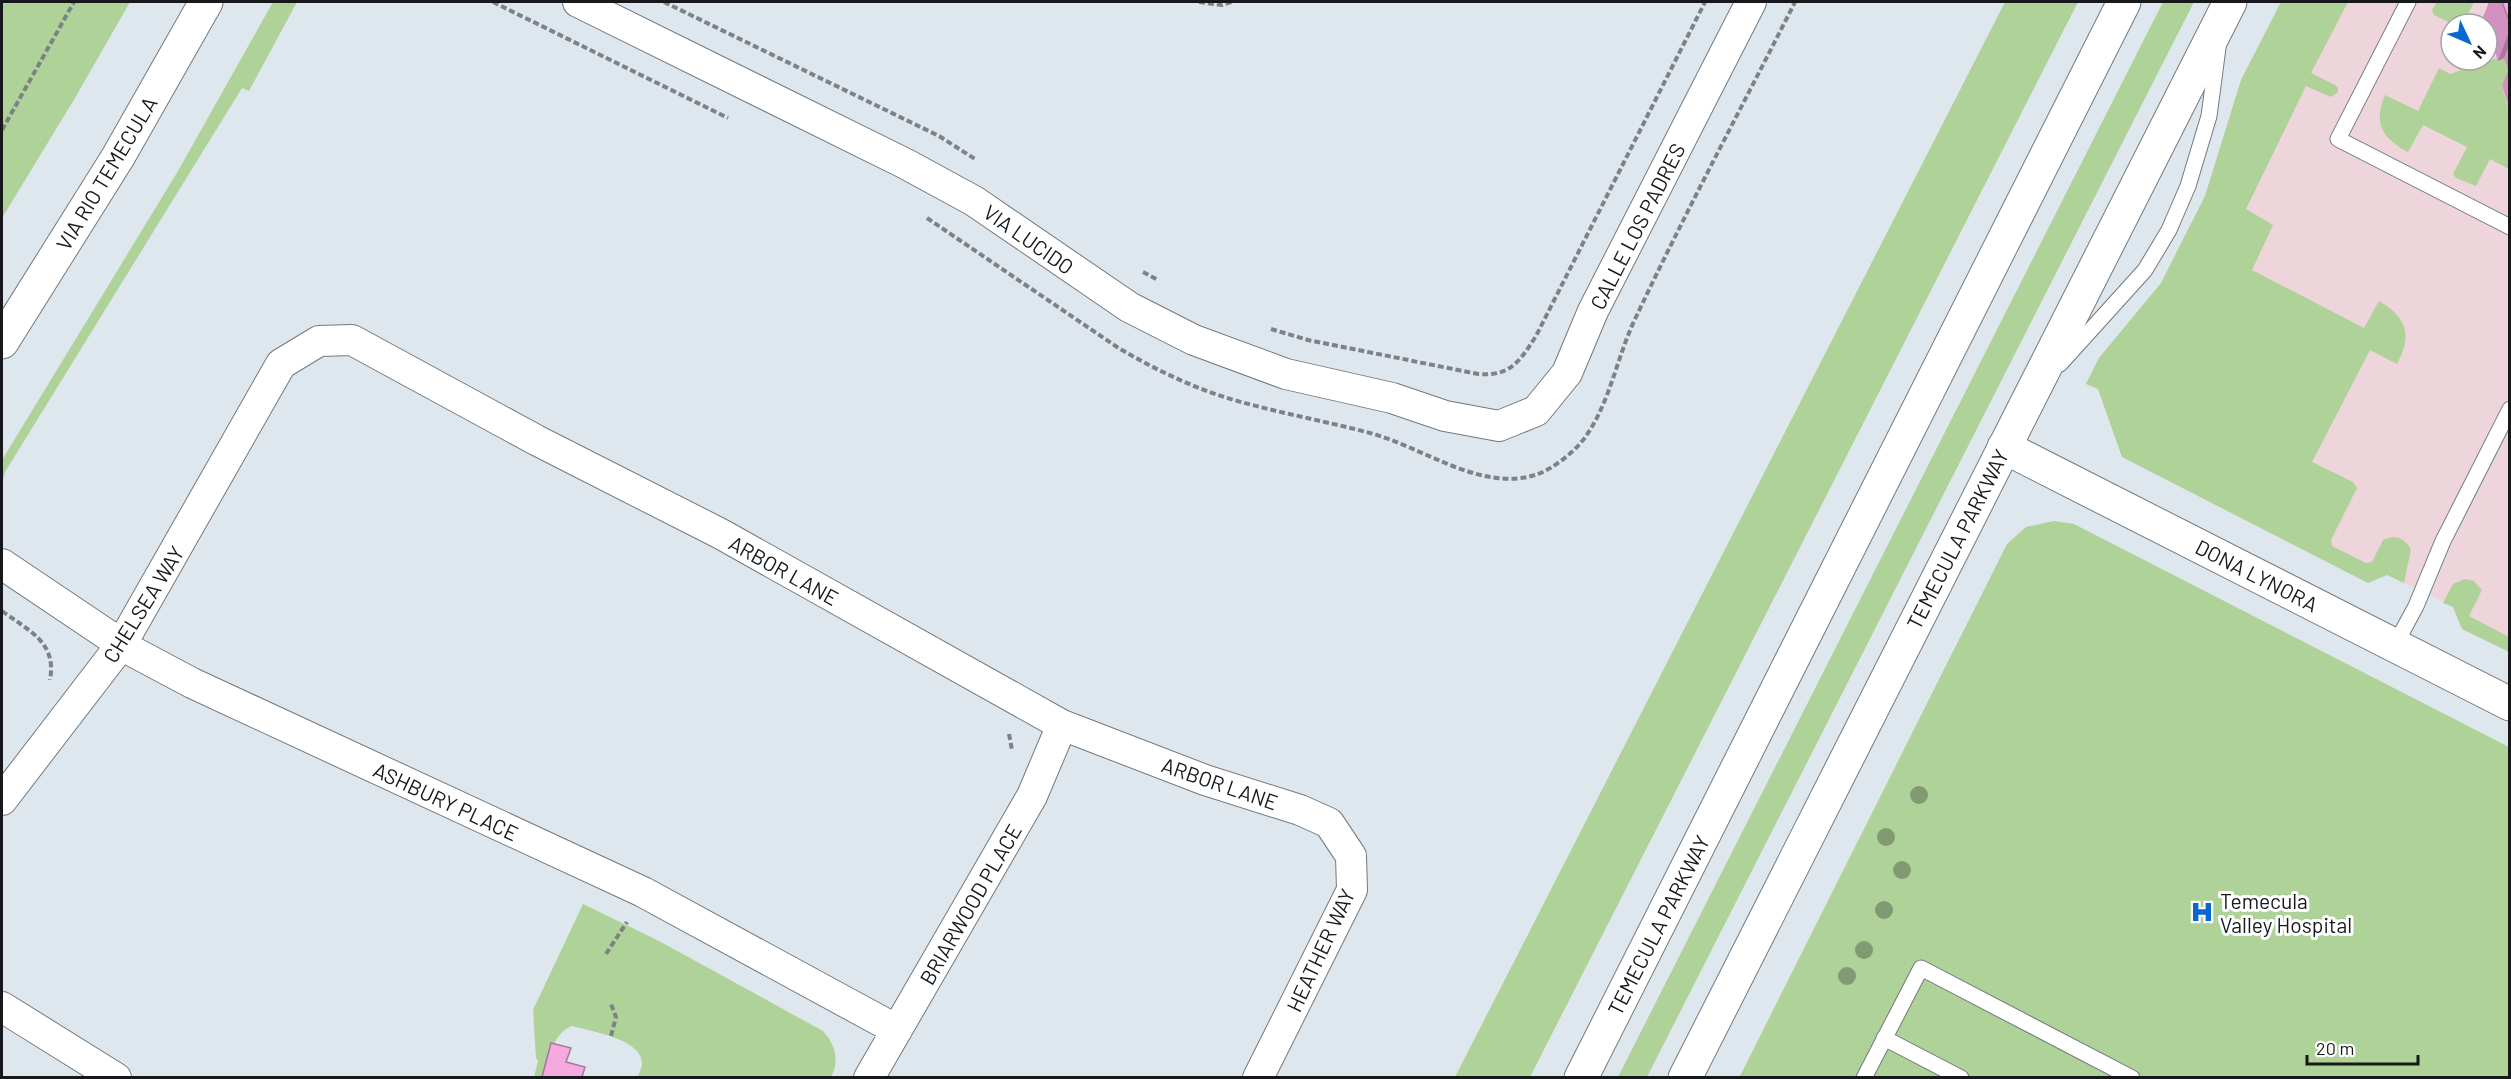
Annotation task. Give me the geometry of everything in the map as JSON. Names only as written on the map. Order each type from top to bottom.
[{"type":"main road","name":"VIA RIO TEMECULA","points":[[2,342],[118,157],[206,2]]},
{"type":"main road","name":"TEMECULA PARKWAY","points":[[1581,1077],[2124,2]]},
{"type":"main road","name":"TEMECULA PARKWAY","points":[[1685,1077],[2226,10]]},
{"type":"main road","name":"DONA LYNORA","points":[[2004,447],[2510,704]]},
{"type":"street","name":"VIA LUCIDO","points":[[578,2],[906,164],[974,201],[1129,308],[1194,340],[1286,374],[1392,398],[1445,416],[1499,426]]},
{"type":"street","name":"CALLE LOS PADRES","points":[[1499,426],[1536,411],[1567,373],[1593,311],[1750,2]]},
{"type":"street","name":"ARBOR LANE","points":[[263,394],[282,364],[310,346],[319,341],[352,340],[536,440],[721,534],[1062,725],[1205,780],[1300,810],[1329,823]]},
{"type":"street","name":"CHELSEA WAY","points":[[2,800],[121,645],[263,394]]},
{"type":"street","name":"ASHBURY PLACE","points":[[2,564],[121,645],[192,684],[643,892],[897,1030]]},
{"type":"street","name":"BRIARWOOD PLACE","points":[[869,1077],[1032,796],[1062,725]]},
{"type":"street","name":"HEATHER WAY","points":[[1258,1077],[1352,890],[1351,856],[1329,823]]},
{"type":"street","points":[[2,1007],[116,1077]]},
{"type":"lane","points":[[2408,2],[2338,139],[2510,227]]},
{"type":"lane","points":[[2027,399],[2145,270],[2169,230],[2188,186],[2209,116],[2226,10]]},
{"type":"lane","points":[[2395,645],[2416,606],[2443,541],[2510,409]]},
{"type":"lane","points":[[1864,1077],[1921,968],[2132,1077]]},
{"type":"lane","points":[[1884,1038],[1961,1077]]},
{"type":"path","points":[[2,130],[74,2]]},
{"type":"path","points":[[493,2],[736,122]]},
{"type":"path","points":[[664,2],[939,136],[978,162]]},
{"type":"path","points":[[1199,2],[1222,4],[1232,2]]},
{"type":"path","points":[[1269,328],[1308,340],[1478,374],[1496,376],[1511,368],[1523,358],[1536,336],[1705,2]]},
{"type":"path","points":[[919,213],[1117,347],[1147,365],[1183,381],[1233,400],[1398,441],[1482,477],[1512,480],[1538,475],[1562,459],[1585,438],[1596,419],[1612,387],[1634,319],[1795,2]]},
{"type":"path","points":[[1138,269],[1165,284]]},
{"type":"path","points":[[2,611],[46,646],[52,658],[52,669],[50,681],[44,690]]},
{"type":"path","points":[[606,954],[627,921]]},
{"type":"path","points":[[611,1004],[616,1017],[611,1036]]},
{"type":"shaded area","points":[[2281,2],[2509,2],[2509,652],[2462,629],[2453,607],[2422,591],[2387,575],[2368,583],[2122,457],[2098,389],[2086,384],[2099,358],[2161,283],[2205,196],[2241,80]]},
{"type":"green space","points":[[2,2],[130,2],[2,218]]},
{"type":"green space","points":[[273,2],[297,2],[249,91],[242,88],[5,472],[2,484],[2,460],[178,171]]},
{"type":"green space","points":[[2005,2],[2078,2],[1530,1077],[1455,1077]]},
{"type":"green space","points":[[2163,2],[2194,2],[1647,1077],[1618,1077]]},
{"type":"green space","points":[[2281,2],[2348,2],[2311,73],[2335,85],[2338,92],[2331,97],[2306,86],[2246,209],[2273,225],[2252,270],[2364,328],[2379,301],[2389,307],[2401,321],[2406,336],[2397,364],[2370,350],[2312,462],[2353,482],[2357,488],[2331,540],[2332,546],[2366,563],[2372,562],[2383,540],[2396,537],[2406,542],[2411,549],[2404,583],[2387,575],[2368,583],[2122,457],[2098,389],[2086,384],[2099,358],[2161,283],[2205,196],[2241,80]]},
{"type":"green space","points":[[2437,2],[2474,2],[2469,12],[2439,12],[2439,18],[2434,15],[2432,10]]},
{"type":"green space","points":[[2504,58],[2510,75],[2502,87],[2509,110],[2509,169],[2490,159],[2476,186],[2456,178],[2453,174],[2467,147],[2423,125],[2408,152],[2386,135],[2380,122],[2381,105],[2385,95],[2418,111],[2439,68],[2439,72],[2450,74],[2499,72],[2499,60]]},
{"type":"green space","name":"Temecula Valley Hospital","points":[[2054,521],[2074,524],[2509,747],[2509,1077],[1739,1078],[2007,544],[2026,527]]},
{"type":"green space","points":[[2465,579],[2474,581],[2482,590],[2469,616],[2509,637],[2509,652],[2462,629],[2453,607],[2443,603],[2453,584]]},
{"type":"green space","points":[[583,904],[659,941],[823,1031],[831,1041],[835,1053],[834,1071],[831,1077],[638,1077],[642,1063],[640,1055],[634,1048],[614,1037],[572,1026],[565,1030],[556,1041],[541,1077],[534,1077],[538,1061],[533,1010]]},
{"type":"building","points":[[2502,2],[2510,2],[2510,23]]},
{"type":"building","points":[[551,1043],[571,1048],[566,1062],[585,1067],[582,1077],[542,1077]]},
{"type":"place","name":"Temecula Valley Hospital","points":[[2202,912]]}]
